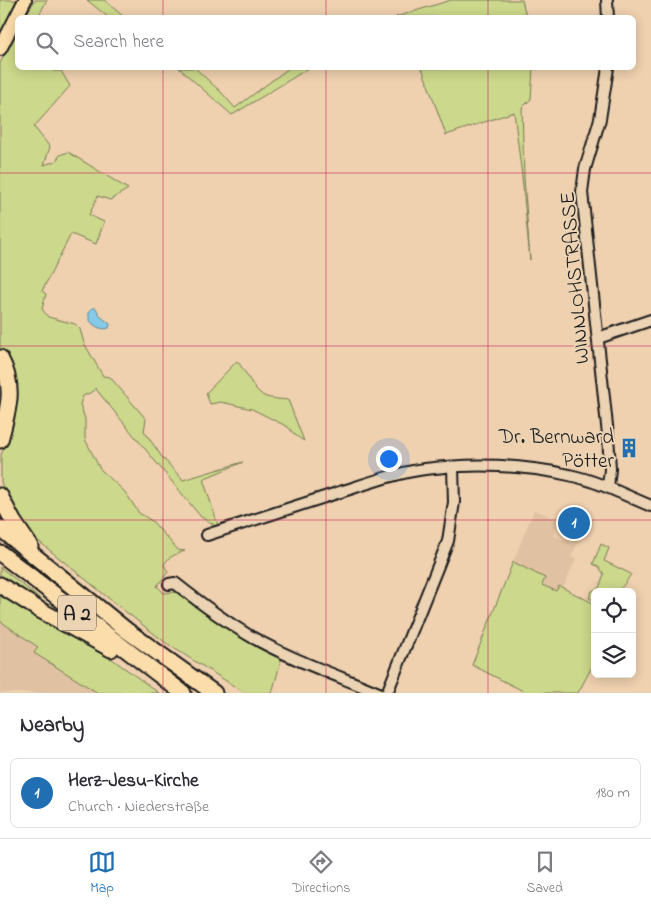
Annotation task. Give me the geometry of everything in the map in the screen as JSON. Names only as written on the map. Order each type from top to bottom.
[{"type":"highway","points":[[0,358],[8,376],[10,387],[8,407],[0,440]]},
{"type":"highway","points":[[0,382],[0,403]]},
{"type":"highway","points":[[0,496],[12,521],[42,561]]},
{"type":"highway","name":"A 2","points":[[0,528],[126,630],[214,693]]},
{"type":"highway","name":"A 2","points":[[0,554],[183,693]]},
{"type":"highway","points":[[0,585],[64,624],[154,672]]},
{"type":"main road","points":[[17,15],[25,0]]},
{"type":"main road","points":[[0,49],[15,20]]},
{"type":"street","points":[[607,0],[608,15]]},
{"type":"street","name":"WINNLOHSTRASSE","points":[[608,70],[600,119],[586,169],[582,192],[610,464],[608,487]]},
{"type":"street","points":[[598,338],[651,320]]},
{"type":"street","points":[[387,693],[448,541],[454,502],[452,467]]},
{"type":"street","points":[[207,535],[390,476],[424,469],[452,467],[519,467],[570,475],[608,487],[651,506]]},
{"type":"street","points":[[169,584],[175,583],[217,616],[251,637],[287,655],[379,693]]},
{"type":"shaded area","points":[[534,510],[559,520],[553,536],[574,543],[575,540],[579,541],[571,557],[576,559],[563,588],[559,586],[556,591],[542,585],[545,579],[513,562]]},
{"type":"shaded area","points":[[0,621],[38,647],[35,653],[98,693],[0,693]]},
{"type":"green space","points":[[0,0],[22,0],[0,40]]},
{"type":"green space","points":[[35,0],[47,0],[39,15],[26,15]]},
{"type":"green space","points":[[87,0],[104,0],[122,15],[106,15]]},
{"type":"green space","points":[[451,0],[522,0],[526,15],[402,15]]},
{"type":"green space","points":[[15,35],[15,70],[61,71],[70,86],[34,127],[50,147],[44,165],[56,161],[60,155],[68,152],[128,189],[110,200],[98,196],[89,215],[104,222],[96,244],[71,234],[42,291],[46,294],[42,309],[48,317],[75,324],[80,329],[84,343],[103,376],[110,377],[146,419],[144,431],[162,457],[183,480],[243,462],[203,479],[219,528],[201,517],[95,388],[94,391],[83,396],[80,404],[85,419],[85,439],[100,469],[125,492],[139,513],[152,521],[178,550],[185,551],[168,559],[164,565],[168,572],[157,586],[164,593],[176,592],[186,596],[209,615],[244,639],[282,657],[272,693],[245,693],[166,643],[31,535],[4,493],[1,481],[1,455],[6,442],[6,357],[0,349],[0,63]]},
{"type":"green space","points":[[181,70],[197,70],[235,108],[286,70],[306,70],[232,115]]},
{"type":"green space","points":[[423,70],[533,70],[531,99],[522,108],[524,177],[530,260],[514,112],[446,135]]},
{"type":"green space","points":[[237,361],[260,393],[269,398],[288,400],[304,441],[288,427],[252,409],[221,402],[210,404],[206,393]]},
{"type":"green space","points":[[601,544],[609,548],[604,561],[631,574],[621,588],[599,588],[604,574],[598,566],[593,564]]},
{"type":"green space","points":[[513,562],[545,578],[542,585],[556,591],[559,586],[591,602],[591,669],[578,693],[527,693],[472,665]]},
{"type":"green space","points":[[0,567],[66,619],[0,582]]},
{"type":"green space","points":[[0,591],[101,651],[159,693],[98,693],[34,653],[38,647],[0,621]]},
{"type":"water","points":[[92,308],[96,308],[100,316],[110,324],[109,328],[100,328],[93,324],[89,316]]},
{"type":"place","name":"Dr. Bernward Pötter","points":[[629,448]]},
{"type":"place","name":"Herz-Jesu-Kirche","points":[[574,523]]}]
